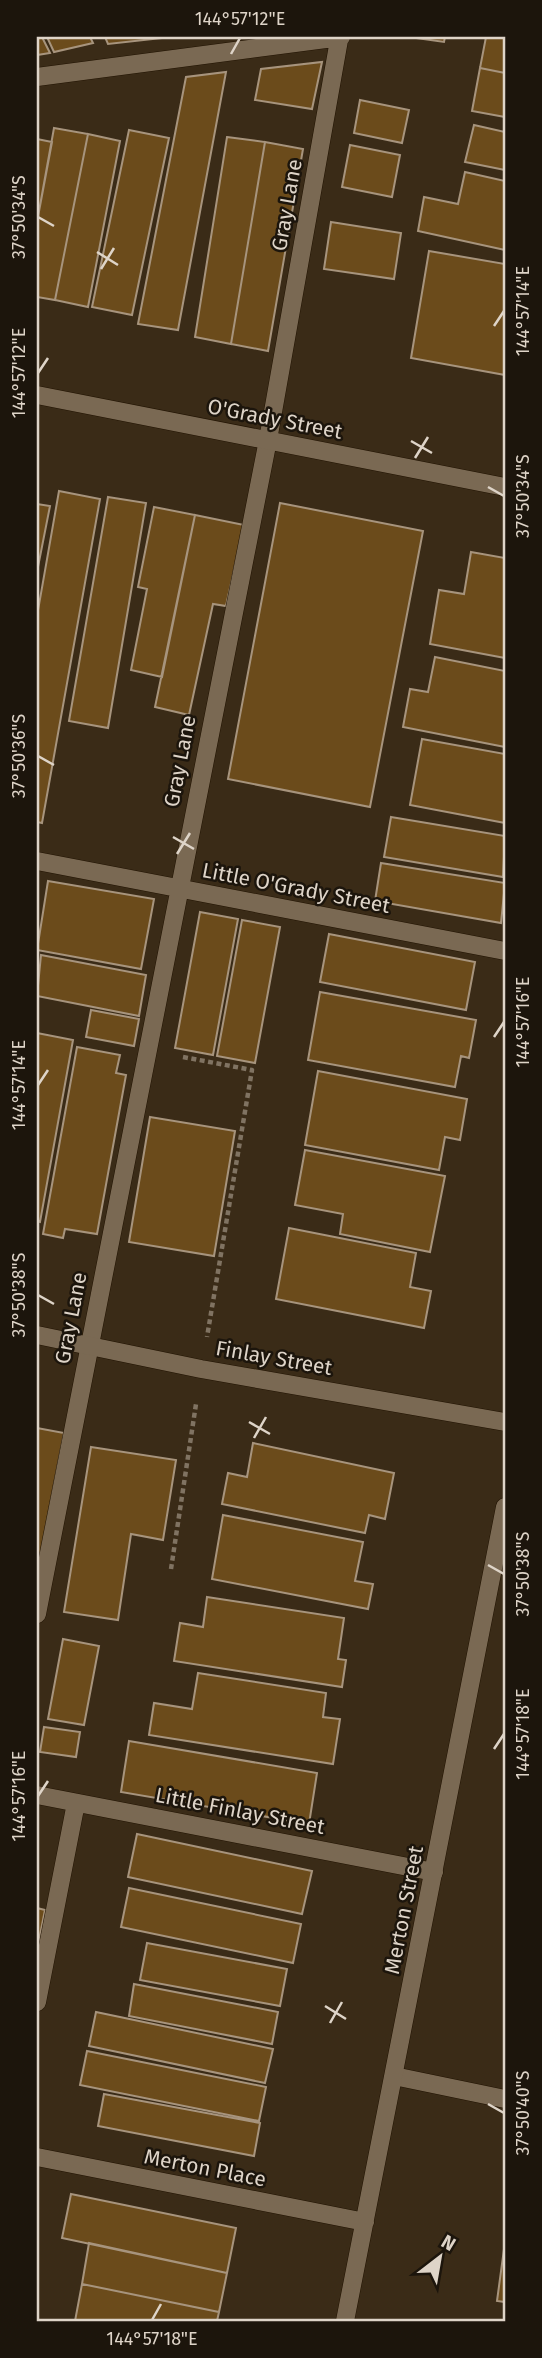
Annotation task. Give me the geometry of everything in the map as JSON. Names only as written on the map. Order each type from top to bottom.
[{"type":"street","points":[[37,77],[340,38]]},
{"type":"street","name":"Gray Lane","points":[[37,1614],[268,440],[340,38]]},
{"type":"street","name":"O'Grady Street","points":[[37,395],[505,487]]},
{"type":"street","name":"Little O'Grady Street","points":[[37,861],[505,951]]},
{"type":"street","name":"Finlay Street","points":[[37,1335],[201,1368],[505,1422]]},
{"type":"street","name":"Merton Street","points":[[345,2321],[505,1507]]},
{"type":"street","name":"Little Finlay Street","points":[[37,1795],[434,1872]]},
{"type":"street","points":[[37,2003],[76,1803]]},
{"type":"street","points":[[394,2077],[505,2099]]},
{"type":"street","name":"Merton Place","points":[[37,2157],[365,2222]]},
{"type":"path","points":[[146,1050],[252,1070],[201,1368],[171,1569]]},
{"type":"building","points":[[37,37],[42,37],[50,53],[37,55]]},
{"type":"building","points":[[47,37],[90,37],[93,43],[54,52]]},
{"type":"building","points":[[105,37],[171,37],[108,44]]},
{"type":"building","points":[[409,37],[445,37],[444,42]]},
{"type":"building","points":[[486,37],[505,37],[505,73],[480,68]]},
{"type":"building","points":[[322,62],[312,109],[255,100],[261,69]]},
{"type":"building","points":[[480,68],[505,73],[505,117],[472,111]]},
{"type":"building","points":[[226,72],[178,330],[138,324],[186,77]]},
{"type":"building","points":[[360,100],[409,110],[402,143],[354,133]]},
{"type":"building","points":[[474,125],[505,132],[505,170],[465,162]]},
{"type":"building","points":[[54,128],[88,134],[55,300],[37,297],[37,222]]},
{"type":"building","points":[[129,130],[169,138],[132,315],[92,307]]},
{"type":"building","points":[[88,134],[120,141],[88,307],[55,300]]},
{"type":"building","points":[[227,137],[265,142],[231,344],[195,337]]},
{"type":"building","points":[[37,139],[52,142],[37,222]]},
{"type":"building","points":[[265,142],[303,149],[268,351],[231,344]]},
{"type":"building","points":[[350,145],[400,155],[392,197],[342,187]]},
{"type":"building","points":[[465,172],[505,181],[505,250],[418,231],[424,197],[458,204]]},
{"type":"building","points":[[331,222],[401,233],[394,279],[324,269]]},
{"type":"building","points":[[429,251],[505,264],[505,375],[411,358]]},
{"type":"building","points":[[59,491],[100,499],[42,823],[37,822],[37,616]]},
{"type":"building","points":[[108,497],[146,503],[108,728],[69,721]]},
{"type":"building","points":[[280,503],[423,531],[370,807],[228,779]]},
{"type":"building","points":[[37,504],[50,506],[37,572]]},
{"type":"building","points":[[154,507],[195,515],[162,677],[131,670],[147,589],[138,587]]},
{"type":"building","points":[[195,515],[244,525],[226,606],[213,604],[189,715],[155,707]]},
{"type":"building","points":[[471,552],[505,558],[505,658],[430,644],[439,590],[464,594]]},
{"type":"building","points":[[435,657],[505,671],[505,747],[403,727],[410,689],[428,692]]},
{"type":"building","points":[[422,739],[505,754],[505,823],[410,805]]},
{"type":"building","points":[[391,817],[505,836],[503,877],[384,857]]},
{"type":"building","points":[[381,863],[505,883],[501,923],[375,901]]},
{"type":"building","points":[[48,881],[154,899],[141,969],[37,950]]},
{"type":"building","points":[[200,912],[238,919],[213,1055],[175,1048]]},
{"type":"building","points":[[242,920],[280,927],[255,1063],[217,1056]]},
{"type":"building","points":[[329,934],[475,962],[466,1010],[320,982]]},
{"type":"building","points":[[41,955],[146,975],[139,1016],[37,996]]},
{"type":"building","points":[[320,992],[476,1020],[469,1058],[461,1056],[455,1087],[308,1060]]},
{"type":"building","points":[[91,1010],[139,1019],[134,1046],[86,1037]]},
{"type":"building","points":[[37,1033],[73,1040],[40,1222],[37,1221]]},
{"type":"building","points":[[77,1047],[120,1055],[116,1073],[126,1075],[97,1234],[65,1229],[63,1238],[43,1234]]},
{"type":"building","points":[[318,1071],[467,1099],[460,1140],[445,1137],[439,1170],[305,1145]]},
{"type":"building","points":[[150,1117],[235,1131],[214,1256],[129,1242]]},
{"type":"building","points":[[305,1150],[445,1176],[430,1252],[340,1234],[343,1214],[295,1205]]},
{"type":"building","points":[[289,1228],[416,1253],[410,1287],[431,1291],[424,1328],[276,1299]]},
{"type":"building","points":[[37,1428],[64,1433],[37,1575]]},
{"type":"building","points":[[253,1443],[394,1473],[385,1519],[369,1515],[365,1533],[222,1504],[228,1473],[247,1477]]},
{"type":"building","points":[[91,1447],[176,1460],[163,1540],[131,1534],[118,1620],[64,1612]]},
{"type":"building","points":[[223,1515],[363,1542],[355,1581],[373,1584],[368,1609],[212,1579]]},
{"type":"building","points":[[207,1597],[344,1618],[338,1659],[346,1660],[342,1687],[174,1661],[180,1623],[203,1627]]},
{"type":"building","points":[[63,1639],[99,1646],[84,1725],[48,1719]]},
{"type":"building","points":[[198,1673],[326,1693],[323,1717],[340,1719],[333,1764],[149,1735],[154,1703],[192,1709]]},
{"type":"building","points":[[44,1727],[80,1732],[76,1757],[40,1752]]},
{"type":"building","points":[[129,1741],[317,1773],[309,1824],[121,1792]]},
{"type":"building","points":[[137,1834],[312,1871],[302,1914],[128,1877]]},
{"type":"building","points":[[129,1888],[301,1924],[293,1963],[121,1927]]},
{"type":"building","points":[[37,1908],[45,1910],[37,1950]]},
{"type":"building","points":[[147,1943],[287,1969],[280,2006],[140,1980]]},
{"type":"building","points":[[134,1984],[278,2012],[272,2044],[129,2016]]},
{"type":"building","points":[[96,2012],[273,2049],[265,2083],[89,2046]]},
{"type":"building","points":[[87,2051],[266,2087],[259,2121],[80,2085]]},
{"type":"building","points":[[104,2094],[260,2123],[254,2156],[98,2126]]},
{"type":"building","points":[[71,2194],[236,2228],[227,2273],[62,2238]]},
{"type":"building","points":[[89,2243],[227,2273],[219,2312],[82,2284]]},
{"type":"building","points":[[505,2249],[505,2302],[497,2301]]},
{"type":"building","points":[[82,2284],[219,2312],[217,2321],[75,2321]]}]
